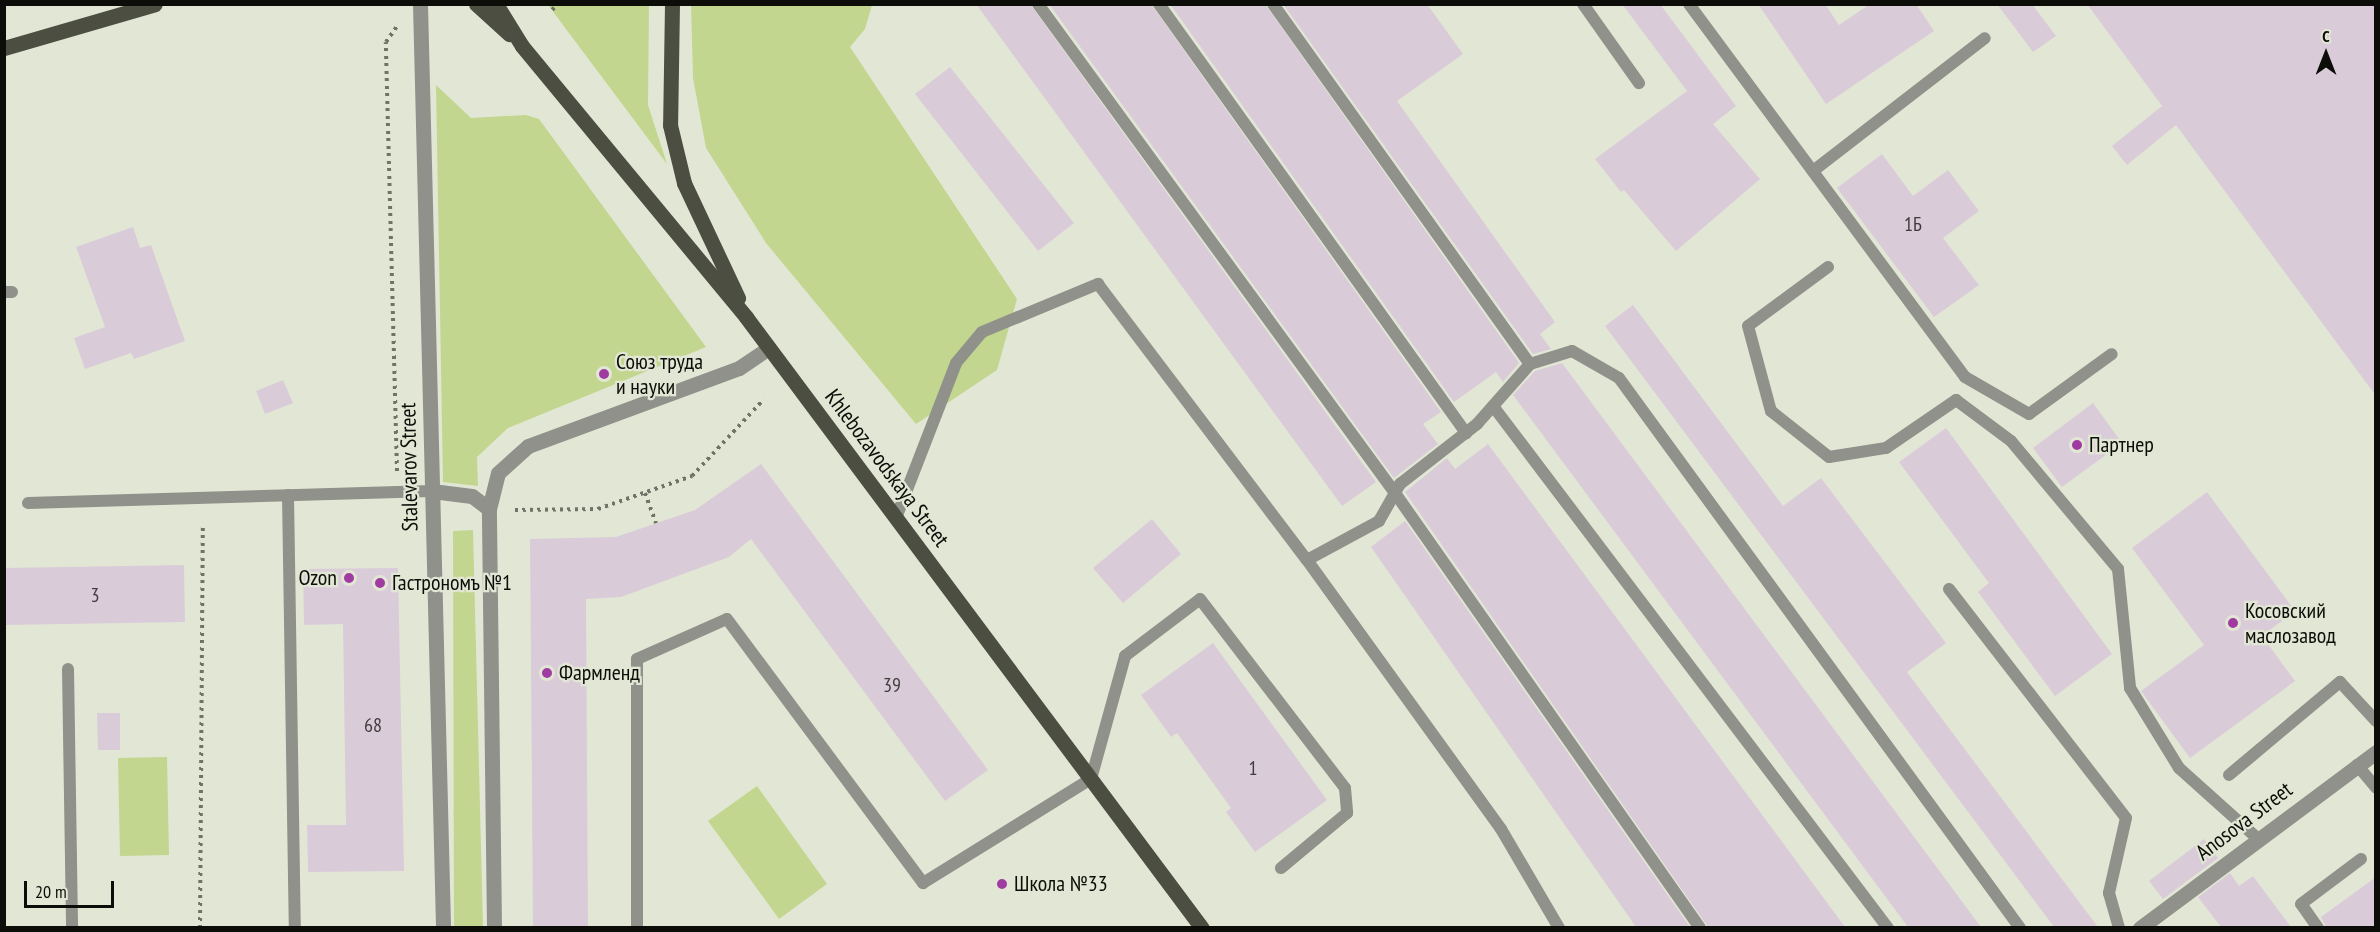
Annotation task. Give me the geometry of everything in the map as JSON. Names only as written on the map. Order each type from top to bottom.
[{"type":"main road","points":[[4,48],[155,4]]},
{"type":"main road","name":"Khlebozavodskaya Street","points":[[476,4],[522,46],[747,317],[1202,927]]},
{"type":"main road","name":"Khlebozavodskaya Street","points":[[496,4],[522,46]]},
{"type":"main road","points":[[672,4],[670,125],[684,183],[747,317]]},
{"type":"street","name":"Stalevarov Street","points":[[420,4],[443,927]]},
{"type":"street","points":[[494,927],[489,509],[498,473],[505,463],[528,446],[739,368],[770,348]]},
{"type":"street","points":[[432,491],[472,496],[489,509]]},
{"type":"street","name":"Anosova Street","points":[[2140,927],[2376,752]]},
{"type":"lane","points":[[1038,4],[1395,493],[1700,927]]},
{"type":"lane","points":[[1159,4],[1466,433]]},
{"type":"lane","points":[[1273,4],[1530,364]]},
{"type":"lane","points":[[1583,4],[1639,83]]},
{"type":"lane","points":[[1689,4],[1965,377],[2029,414],[2112,354]]},
{"type":"lane","points":[[1813,171],[1985,38]]},
{"type":"lane","points":[[1828,267],[1748,326],[1771,411],[1829,457],[1886,448],[1956,400],[2011,441],[2118,569],[2130,688],[2179,768],[2259,838]]},
{"type":"lane","points":[[896,518],[956,363],[982,332],[1098,284],[1306,560],[1501,829],[1559,927]]},
{"type":"lane","points":[[1306,560],[1379,521],[1400,484],[1466,433],[1530,364],[1572,351],[1619,378],[2020,927]]},
{"type":"lane","points":[[1493,406],[1888,927]]},
{"type":"lane","points":[[28,503],[432,491]]},
{"type":"lane","points":[[288,495],[295,927]]},
{"type":"lane","points":[[1949,589],[2126,818],[2109,893],[2119,927]]},
{"type":"lane","points":[[637,927],[637,659],[727,620],[923,883],[1091,779],[1125,656],[1200,599],[1345,788],[1347,813],[1281,868]]},
{"type":"lane","points":[[68,669],[72,927]]},
{"type":"lane","points":[[2229,775],[2340,682],[2376,721]]},
{"type":"lane","points":[[2357,765],[2376,788]]},
{"type":"lane","points":[[2318,927],[2301,904],[2361,859]]},
{"type":"path","points":[[552,10],[558,4]]},
{"type":"path","points":[[402,18],[386,42],[397,481],[414,492]]},
{"type":"path","points":[[514,510],[598,509],[692,476],[764,399]]},
{"type":"path","points":[[645,493],[656,523]]},
{"type":"path","points":[[200,927],[203,525]]},
{"type":"green space","points":[[548,5],[649,5],[648,105],[667,164]]},
{"type":"green space","points":[[691,5],[872,5],[865,29],[850,47],[1017,299],[997,370],[916,424],[766,243],[706,148],[693,78]]},
{"type":"green space","points":[[436,85],[471,118],[526,115],[539,119],[706,347],[508,428],[477,457],[478,486],[443,482]]},
{"type":"green space","points":[[473,530],[483,927],[454,928],[453,531]]},
{"type":"green space","points":[[167,757],[169,855],[120,856],[118,758]]},
{"type":"green space","points":[[757,786],[827,884],[779,919],[708,821]]},
{"type":"building","points":[[976,4],[1030,4],[1376,482],[1342,506]]},
{"type":"building","points":[[1049,4],[1151,4],[1441,412],[1423,424],[1438,444],[1394,478]]},
{"type":"building","points":[[1170,4],[1265,4],[1519,363],[1503,382],[1496,372],[1454,402]]},
{"type":"building","points":[[1283,4],[1427,4],[1463,54],[1397,101],[1555,322],[1540,334],[1551,349],[1533,354]]},
{"type":"building","points":[[1622,4],[1660,4],[1736,106],[1713,124],[1760,179],[1676,251],[1624,190],[1621,192],[1595,159],[1687,91]]},
{"type":"building","points":[[1758,4],[1825,4],[1839,25],[1870,4],[1916,4],[1934,31],[1826,104]]},
{"type":"building","points":[[1997,4],[2032,4],[2056,36],[2033,52]]},
{"type":"building","points":[[2087,4],[2376,4],[2376,396],[2176,125],[2127,165],[2112,146],[2162,106]]},
{"type":"building","points":[[950,67],[1074,223],[1038,251],[915,94]]},
{"type":"building","points":[[1882,154],[1913,196],[1948,170],[1979,211],[1943,238],[1979,285],[1934,317],[1837,188]]},
{"type":"building","points":[[133,227],[140,248],[151,245],[185,341],[134,359],[131,353],[85,369],[74,338],[105,327],[76,247]]},
{"type":"building","points":[[1633,305],[1783,506],[1821,478],[1946,643],[1907,672],[2098,927],[2054,927],[1605,326]]},
{"type":"building","points":[[1562,363],[1981,927],[1908,927],[1513,395],[1535,371]]},
{"type":"building","points":[[283,380],[293,403],[265,414],[256,391]]},
{"type":"building","name":"Партнер","points":[[2093,403],[2122,443],[2062,487],[2033,448]]},
{"type":"building","points":[[1946,428],[2112,654],[2055,696],[1978,592],[1989,583],[1899,462]]},
{"type":"building","points":[[1488,444],[1845,927],[1708,927],[1405,492],[1447,458],[1455,469]]},
{"type":"building","points":[[761,464],[988,770],[945,801],[751,539],[729,557],[621,597],[586,599],[588,927],[533,927],[530,539],[616,537],[695,510]]},
{"type":"building","name":"Косовский маслозавод","points":[[2207,492],[2295,611],[2262,636],[2295,681],[2190,758],[2141,691],[2204,645],[2132,548]]},
{"type":"building","points":[[1152,519],[1181,554],[1123,603],[1093,568]]},
{"type":"building","points":[[1405,521],[1690,927],[1636,927],[1371,547]]},
{"type":"building","points":[[184,565],[185,622],[4,625],[4,568]]},
{"type":"building","points":[[398,568],[404,871],[308,872],[307,825],[346,825],[343,624],[304,625],[303,569]]},
{"type":"building","points":[[1213,643],[1327,800],[1255,852],[1226,812],[1231,808],[1177,733],[1171,737],[1141,695]]},
{"type":"building","points":[[97,713],[120,713],[120,750],[98,750]]},
{"type":"building","points":[[2204,839],[2218,858],[2163,899],[2149,881]]},
{"type":"building","points":[[2230,873],[2239,886],[2253,876],[2291,927],[2221,927],[2198,897]]},
{"type":"building","points":[[2376,877],[2376,927],[2326,927],[2321,917]]},
{"type":"place","name":"Союз труда и науки","points":[[604,374]]},
{"type":"place","name":"Партнер","points":[[2077,445]]},
{"type":"place","name":"Ozon","points":[[349,578]]},
{"type":"place","name":"Гастрономъ №1","points":[[380,583]]},
{"type":"place","name":"Косовский маслозавод","points":[[2233,623]]},
{"type":"place","name":"Фармленд","points":[[547,673]]},
{"type":"place","name":"Школа №33","points":[[1002,884]]}]
